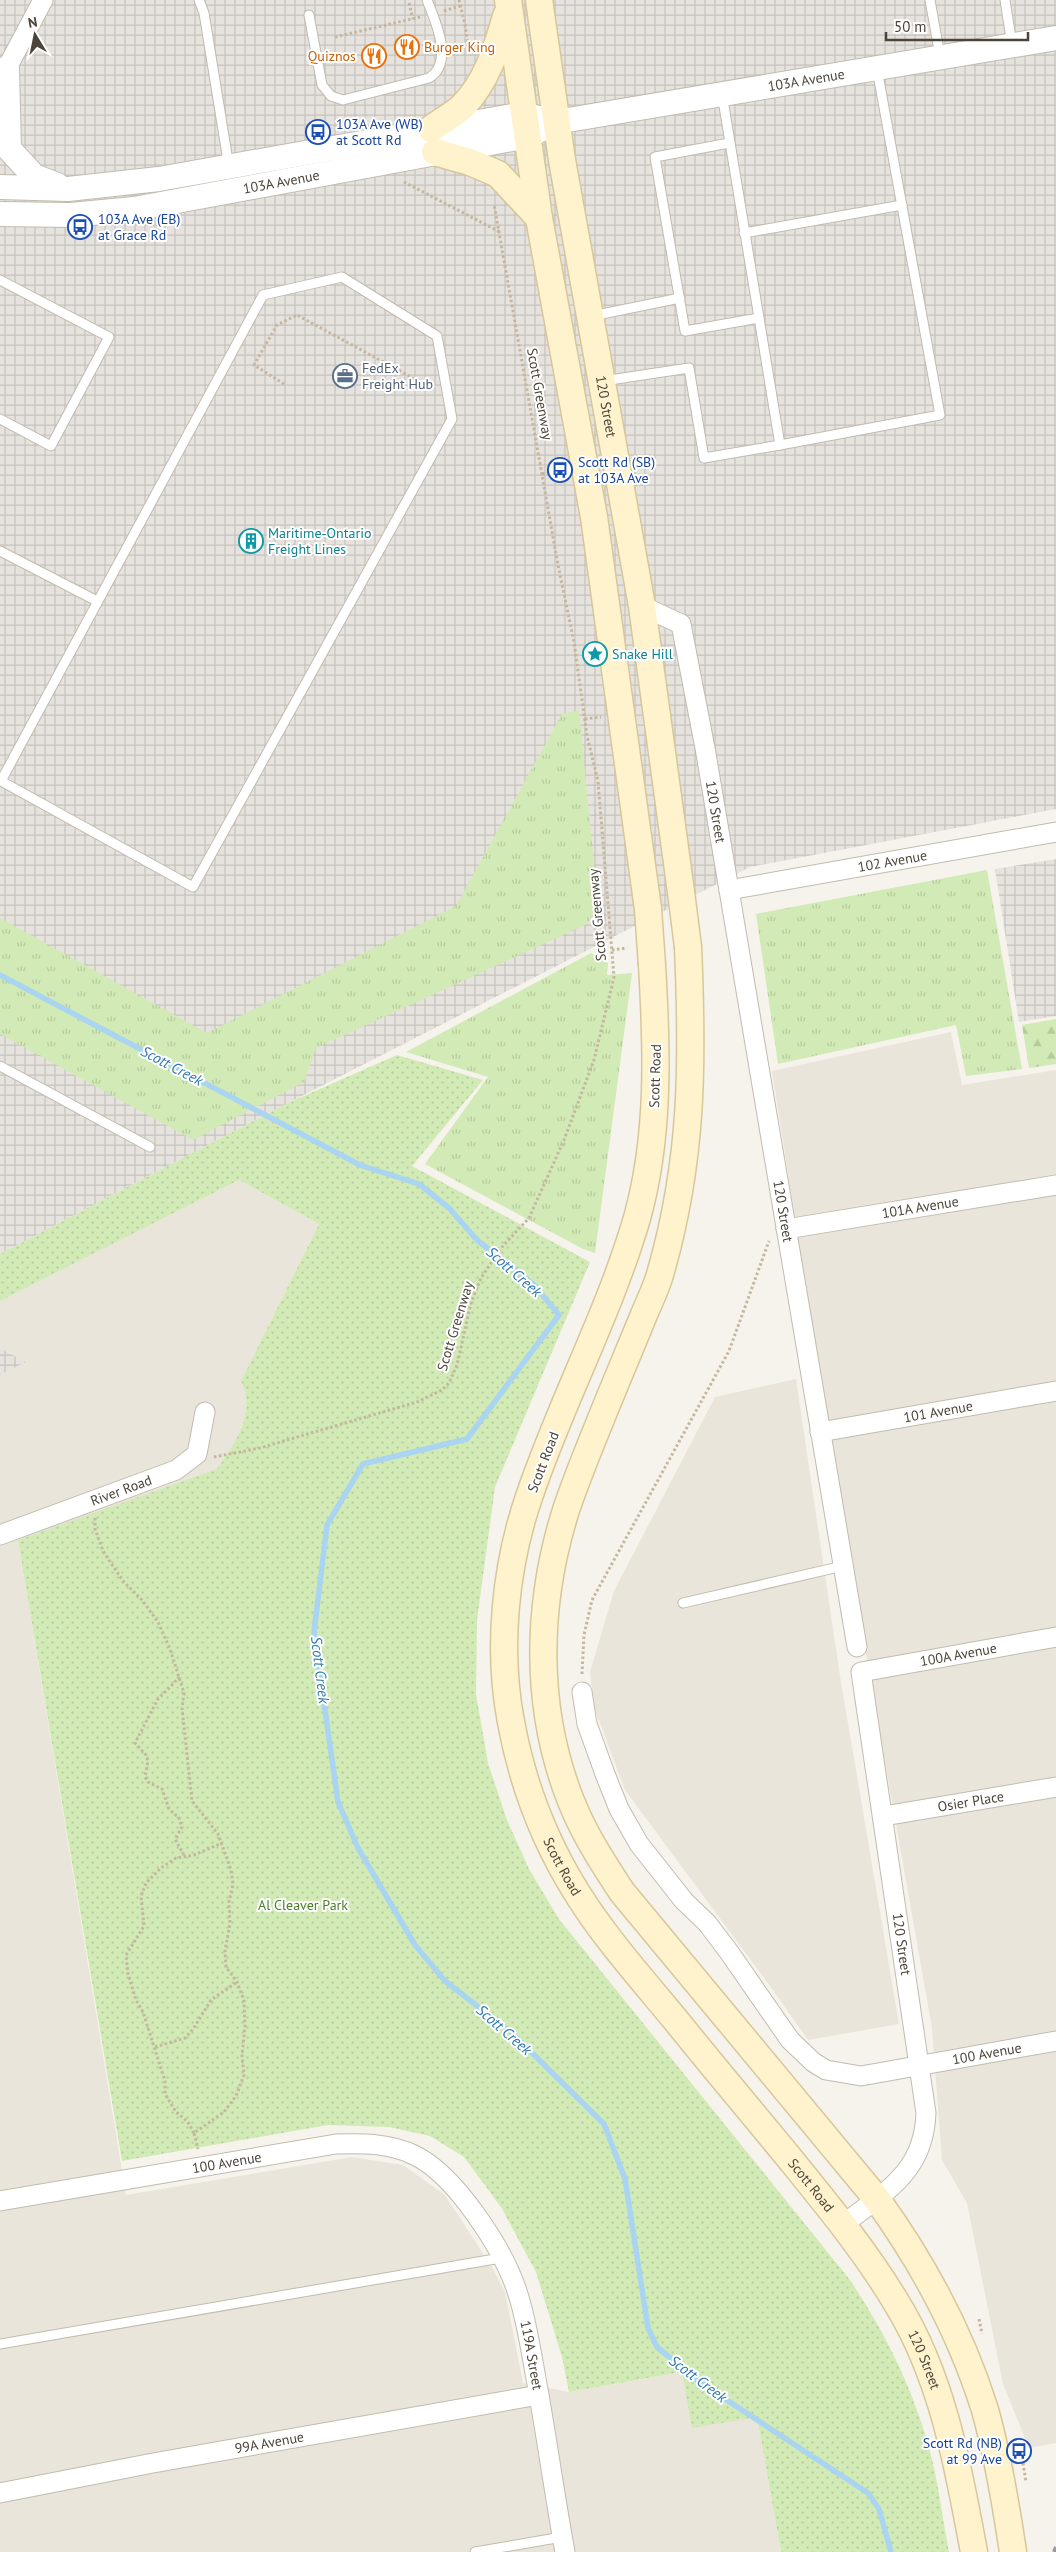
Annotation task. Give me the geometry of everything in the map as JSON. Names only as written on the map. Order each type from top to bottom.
[{"type":"main road","name":"120 Street","points":[[539,0],[556,122],[642,606]]},
{"type":"main road","points":[[508,3],[539,218]]},
{"type":"main road","points":[[508,3],[497,47],[479,86],[433,140],[470,162],[498,174],[539,218]]},
{"type":"main road","name":"Scott Road","points":[[539,218],[594,517],[605,609],[632,785],[648,909],[656,1064],[649,1164],[638,1214],[622,1264],[547,1448],[520,1527],[504,1630],[504,1668],[510,1721],[525,1780],[532,1799],[559,1861],[576,1891],[629,1963],[844,2224]]},
{"type":"main road","points":[[642,606],[688,947],[691,1060],[684,1170],[660,1274],[566,1510],[554,1554],[546,1602],[542,1650],[545,1695],[552,1739],[572,1804],[592,1845],[622,1892],[876,2198],[906,2240],[932,2285],[972,2372],[985,2412],[996,2456],[1013,2552]]},
{"type":"main road","name":"120 Street","points":[[844,2224],[899,2306],[922,2352],[955,2448],[974,2552]]},
{"type":"street","points":[[43,0],[4,75],[9,149],[34,176],[68,190]]},
{"type":"street","name":"103A Avenue","points":[[0,214],[71,215],[134,210],[231,179],[433,140],[556,122],[1056,38]]},
{"type":"street","name":"103A Avenue","points":[[0,187],[68,190],[159,179],[231,179]]},
{"type":"street","name":"120 Street","points":[[642,606],[681,624],[728,890],[778,1230],[820,1432],[857,1647]]},
{"type":"street","name":"102 Avenue","points":[[728,890],[1056,832]]},
{"type":"street","name":"101A Avenue","points":[[778,1230],[1056,1185]]},
{"type":"street","name":"101 Avenue","points":[[820,1432],[1056,1392]]},
{"type":"street","name":"River Road","points":[[0,1535],[176,1470],[197,1454],[205,1412]]},
{"type":"street","name":"100A Avenue","points":[[861,1672],[1056,1637]]},
{"type":"street","name":"120 Street","points":[[844,2224],[902,2177],[915,2160],[922,2147],[926,2113],[884,1816],[861,1672]]},
{"type":"street","points":[[582,1692],[591,1736],[617,1803],[629,1827],[656,1867],[729,1952],[800,2052],[826,2070],[842,2075],[861,2076],[919,2066]]},
{"type":"street","name":"Osier Place","points":[[884,1816],[1056,1787]]},
{"type":"street","name":"100 Avenue","points":[[919,2066],[1056,2041]]},
{"type":"street","name":"100 Avenue","points":[[0,2201],[336,2144],[370,2144],[394,2148],[414,2155],[447,2179]]},
{"type":"street","name":"119A Street","points":[[447,2179],[469,2206],[501,2258],[514,2283],[522,2308],[539,2395],[563,2544]]},
{"type":"street","name":"99A Avenue","points":[[0,2493],[107,2474],[153,2463],[539,2395]]},
{"type":"lane","points":[[199,0],[204,13],[231,179]]},
{"type":"lane","points":[[309,15],[322,85],[331,96],[343,100],[429,78],[438,73],[442,63],[442,52],[427,0]]},
{"type":"lane","points":[[930,0],[940,57]]},
{"type":"lane","points":[[1005,0],[1012,46]]},
{"type":"lane","points":[[602,381],[689,368],[704,458],[940,415],[877,68]]},
{"type":"lane","points":[[722,94],[780,445]]},
{"type":"lane","points":[[729,143],[654,157],[685,331],[758,318]]},
{"type":"lane","points":[[744,233],[902,205]]},
{"type":"lane","points":[[342,277],[437,336],[452,419],[193,887],[1,781],[97,601],[263,295],[342,277]]},
{"type":"lane","points":[[0,280],[109,337],[51,446],[0,419]]},
{"type":"lane","points":[[590,316],[680,298]]},
{"type":"lane","points":[[0,551],[97,601]]},
{"type":"lane","points":[[0,1066],[150,1148]]},
{"type":"lane","points":[[683,1603],[843,1566]]},
{"type":"lane","points":[[0,2344],[501,2258]]},
{"type":"lane","points":[[475,2552],[563,2544]]},
{"type":"path","points":[[459,0],[465,24],[469,58]]},
{"type":"path","points":[[408,3],[413,19]]},
{"type":"path","points":[[439,12],[460,6]]},
{"type":"path","points":[[335,38],[425,16]]},
{"type":"path","points":[[404,182],[500,232]]},
{"type":"path","name":"Scott Greenway","points":[[222,1456],[260,1448],[417,1402],[442,1390],[455,1374],[471,1303],[490,1263],[501,1248],[529,1218],[564,1140],[594,1060],[614,977],[598,781],[587,736],[574,642],[542,474],[500,232],[492,197]]},
{"type":"path","points":[[284,384],[254,365],[277,325],[297,315],[422,383]]},
{"type":"path","points":[[542,474],[560,470]]},
{"type":"path","points":[[612,950],[627,948]]},
{"type":"path","points":[[582,1692],[581,1656],[592,1600],[729,1351],[767,1249],[778,1230]]},
{"type":"path","points":[[94,1515],[95,1529],[103,1551],[123,1581],[142,1600],[158,1622],[180,1677],[184,1693],[182,1708],[192,1801],[218,1834],[233,1884],[229,1902],[230,1924],[225,1951],[226,1966],[237,1982],[244,2000],[245,2027],[242,2055],[244,2075],[236,2096],[224,2112],[194,2133]]},
{"type":"path","points":[[180,1677],[158,1699],[135,1743],[146,1755],[148,1762],[144,1776],[148,1782],[162,1789],[169,1809],[179,1818],[182,1828],[175,1839],[185,1857]]},
{"type":"path","points":[[199,2156],[194,2133],[188,2122],[176,2112],[165,2094],[165,2081],[143,2012],[136,2000],[128,1974],[126,1955],[144,1926],[141,1896],[146,1883],[161,1868],[176,1858],[185,1857],[222,1843]]},
{"type":"path","points":[[155,2048],[184,2038],[193,2029],[211,2000],[237,1982]]},
{"type":"shaded area","points":[[0,0],[1056,0],[1056,809],[750,867],[290,1102],[0,1254]]},
{"type":"shaded area","points":[[1056,859],[1056,1016],[1019,1022],[995,869]]},
{"type":"shaded area","points":[[951,1032],[962,1085],[1056,1070],[1056,2443],[1029,2448],[1003,2384],[967,2203],[942,2160],[932,2028],[843,1524],[772,1071]]},
{"type":"shaded area","points":[[239,1180],[319,1224],[241,1381],[248,1393],[246,1414],[236,1443],[217,1470],[18,1540],[126,2195],[352,2157],[403,2165],[445,2195],[493,2269],[505,2292],[523,2383],[569,2392],[683,2372],[757,2417],[781,2552],[0,2552],[0,1375],[26,1362],[0,1348],[0,1301]]},
{"type":"shaded area","points":[[0,1348],[26,1362],[0,1375]]},
{"type":"shaded area","points":[[796,1379],[840,1676],[899,2024],[808,2040],[625,1790],[594,1707],[590,1672],[614,1591],[715,1397]]},
{"type":"green space","points":[[579,710],[598,906],[587,924],[316,1048],[304,1082],[193,1140],[0,1034],[0,918],[207,1033],[456,906],[562,714]]},
{"type":"green space","points":[[987,870],[1022,1069],[966,1076],[956,1025],[778,1064],[756,914]]},
{"type":"green space","points":[[591,953],[608,963],[607,975],[632,973],[595,1253],[583,1249],[425,1164],[488,1077],[406,1052]]},
{"type":"green space","points":[[1056,1019],[1056,1064],[1029,1068],[1022,1025]]},
{"type":"green space","name":"Al Cleaver Park","points":[[397,1055],[483,1080],[412,1166],[590,1262],[495,1487],[477,1620],[476,1694],[488,1763],[507,1820],[529,1869],[559,1919],[850,2280],[862,2299],[885,2338],[905,2379],[921,2422],[935,2471],[949,2552],[781,2552],[757,2417],[692,2428],[682,2372],[569,2392],[562,2357],[536,2272],[501,2207],[464,2157],[430,2136],[389,2127],[328,2125],[122,2161],[18,1540],[217,1469],[231,1449],[242,1427],[247,1404],[241,1381],[319,1224],[239,1180],[0,1301],[0,1254],[290,1102]]},
{"type":"waterway","name":"Scott Creek","points":[[0,975],[360,1165],[419,1184],[449,1208],[477,1240],[534,1285],[559,1315],[467,1439],[363,1464],[327,1525],[314,1632],[338,1802],[358,1848],[415,1945],[445,1981],[512,2033],[604,2124],[625,2179],[648,2328],[657,2347],[701,2383],[868,2493],[879,2509],[891,2552]]},
{"type":"railway","points":[[1054,2552],[1056,2547]]},
{"type":"place","name":"Burger King","points":[[407,47]]},
{"type":"place","name":"Quiznos","points":[[374,56]]},
{"type":"place","name":"103A Ave (WB) at Scott Rd","points":[[318,132]]},
{"type":"place","name":"103A Ave (EB) at Grace Rd","points":[[80,227]]},
{"type":"place","name":"FedEx Freight Hub","points":[[345,376]]},
{"type":"place","name":"Scott Rd (SB) at 103A Ave","points":[[560,470]]},
{"type":"place","name":"Maritime-Ontario Freight Lines","points":[[251,541]]},
{"type":"place","name":"Snake Hill","points":[[595,654]]},
{"type":"place","name":"Scott Rd (NB) at 99 Ave","points":[[1019,2451]]}]
